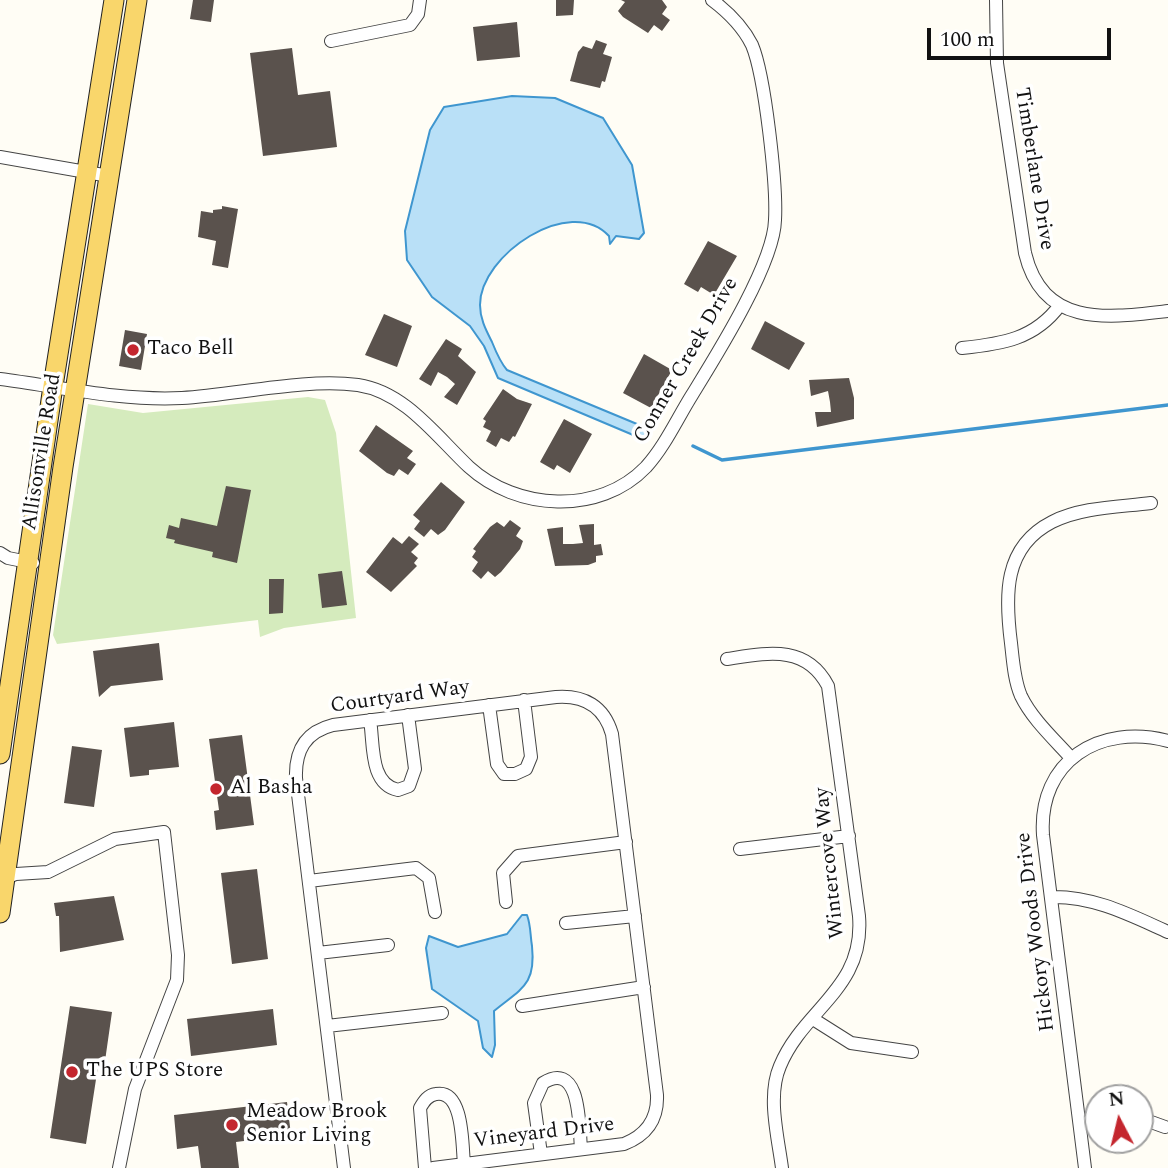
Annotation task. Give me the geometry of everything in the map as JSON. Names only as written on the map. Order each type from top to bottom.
[{"type":"main road","name":"Allisonville Road","points":[[0,913],[48,566],[88,172],[114,0]]},
{"type":"main road","name":"Allisonville Road","points":[[0,754],[27,562],[109,176],[137,0]]},
{"type":"street","points":[[331,41],[410,25],[418,15],[420,0]]},
{"type":"street","name":"Conner Creek Drive","points":[[0,379],[128,398],[176,398],[341,384],[362,386],[384,392],[407,407],[472,470],[505,492],[534,500],[565,502],[594,496],[627,482],[644,469],[672,430],[758,278],[771,246],[775,225],[776,200],[756,58],[742,28],[712,0]]},
{"type":"street","name":"Timberlane Drive","points":[[996,0],[997,62],[1025,253],[1035,279],[1060,305],[1084,314],[1107,318],[1168,311]]},
{"type":"street","points":[[0,157],[109,176]]},
{"type":"street","points":[[962,348],[1019,339],[1042,326],[1060,305]]},
{"type":"street","points":[[1072,758],[1034,715],[1020,694],[1006,605],[1010,570],[1026,542],[1051,522],[1078,513],[1151,503]]},
{"type":"street","points":[[0,553],[48,566]]},
{"type":"street","name":"Wintercove Way","points":[[727,659],[772,653],[792,654],[808,662],[823,677],[832,698],[860,926],[858,953],[851,968],[789,1049],[777,1075],[775,1103],[782,1168]]},
{"type":"street","name":"Courtyard Way","points":[[345,1168],[296,778],[298,753],[308,737],[318,730],[370,719],[569,696],[593,704]]},
{"type":"street","points":[[489,705],[497,764],[504,774],[516,774],[526,769],[531,757],[524,701]]},
{"type":"street","name":"Vineyard Drive","points":[[433,1168],[632,1141],[647,1130],[654,1118],[657,1095],[612,734],[606,717],[593,704]]},
{"type":"street","points":[[370,719],[379,777],[384,785],[398,790],[409,786],[415,774],[408,715]]},
{"type":"street","name":"Hickory Woods Drive","points":[[1085,1168],[1043,817],[1051,787],[1072,758],[1110,738],[1144,737],[1168,741]]},
{"type":"street","points":[[3,879],[48,872],[115,839],[164,832],[178,955],[177,980],[132,1098],[119,1168]]},
{"type":"street","points":[[740,849],[849,836]]},
{"type":"street","points":[[506,902],[503,873],[518,856],[626,842]]},
{"type":"street","points":[[309,881],[416,868],[429,878],[435,912]]},
{"type":"street","points":[[1051,897],[1074,897],[1098,902],[1168,932]]},
{"type":"street","points":[[566,923],[635,916]]},
{"type":"street","points":[[317,953],[388,945]]},
{"type":"street","points":[[522,1006],[644,987]]},
{"type":"street","points":[[327,1026],[442,1013]]},
{"type":"street","points":[[813,1019],[850,1042],[912,1052]]},
{"type":"street","points":[[541,1154],[534,1104],[543,1083],[554,1079],[568,1083],[574,1092],[581,1149]]},
{"type":"street","points":[[425,1168],[420,1108],[429,1096],[438,1093],[447,1095],[456,1104],[464,1164]]},
{"type":"street","points":[[1154,1123],[1166,1127]]},
{"type":"street","points":[[1080,1124],[1084,1124]]},
{"type":"green space","points":[[308,397],[325,400],[336,433],[356,618],[284,628],[260,637],[258,620],[57,644],[53,635],[88,404],[143,413]]},
{"type":"water","points":[[512,96],[555,98],[603,118],[632,165],[644,233],[639,239],[616,236],[610,244],[609,236],[592,225],[572,222],[551,226],[530,236],[511,250],[495,267],[484,286],[480,305],[484,324],[498,357],[507,370],[649,429],[645,440],[498,378],[484,346],[470,326],[432,297],[407,260],[405,231],[430,130],[444,107]]},
{"type":"water","points":[[522,915],[527,915],[529,923],[532,969],[519,991],[494,1011],[495,1045],[492,1057],[483,1048],[478,1021],[432,989],[426,948],[429,936],[458,947],[507,934]]},
{"type":"building","points":[[193,0],[214,0],[211,22],[190,19]]},
{"type":"building","points":[[556,0],[574,0],[573,15],[556,16]]},
{"type":"building","points":[[621,0],[662,0],[667,7],[662,14],[670,20],[662,31],[654,25],[648,33],[618,11],[625,2]]},
{"type":"building","points":[[517,22],[520,57],[477,61],[473,27]]},
{"type":"building","points":[[596,40],[607,44],[603,54],[612,57],[605,82],[602,81],[600,88],[570,81],[578,52],[583,46],[592,49]]},
{"type":"building","points":[[292,48],[298,95],[330,91],[337,147],[263,156],[250,53]]},
{"type":"building","points":[[222,206],[238,209],[228,268],[212,265],[216,241],[198,237],[201,211],[213,213],[213,210],[222,209]]},
{"type":"building","points":[[708,241],[737,256],[714,295],[701,287],[698,292],[684,284]]},
{"type":"building","points":[[384,314],[412,326],[397,367],[365,355]]},
{"type":"building","points":[[765,321],[805,343],[789,370],[751,349]]},
{"type":"building","name":"Taco Bell","points":[[125,330],[147,334],[141,370],[119,366]]},
{"type":"building","points":[[446,339],[462,349],[458,356],[476,372],[457,405],[444,397],[455,384],[447,377],[438,372],[431,386],[419,379]]},
{"type":"building","points":[[644,354],[672,370],[651,408],[623,393]]},
{"type":"building","points":[[849,378],[854,398],[854,419],[817,427],[815,412],[831,412],[830,402],[828,391],[811,396],[809,380]]},
{"type":"building","points":[[503,389],[517,399],[532,404],[515,437],[509,442],[501,438],[496,447],[486,441],[491,431],[483,427],[486,421],[483,419]]},
{"type":"building","points":[[564,419],[592,434],[570,473],[557,465],[554,470],[540,462]]},
{"type":"building","points":[[376,425],[413,451],[407,458],[416,464],[408,475],[399,469],[394,476],[387,473],[359,451]]},
{"type":"building","points":[[441,482],[465,502],[445,530],[438,535],[431,529],[424,537],[414,529],[420,521],[413,515]]},
{"type":"building","points":[[226,486],[251,490],[237,563],[212,557],[213,552],[174,543],[175,540],[166,538],[169,525],[179,528],[181,518],[217,526]]},
{"type":"building","points":[[510,520],[521,528],[516,536],[523,541],[520,549],[495,577],[488,571],[481,579],[472,571],[478,562],[472,557],[476,551],[473,549],[490,527],[497,522],[504,527]]},
{"type":"building","points":[[594,524],[594,545],[601,544],[603,555],[596,556],[596,562],[588,565],[555,566],[547,529],[563,527],[563,544],[583,543],[579,525]]},
{"type":"building","points":[[409,536],[419,544],[411,552],[418,558],[414,563],[417,566],[391,592],[366,572],[393,537],[402,544]]},
{"type":"building","points":[[342,571],[347,605],[322,608],[318,574]]},
{"type":"building","points":[[269,579],[284,579],[283,613],[269,614]]},
{"type":"building","points":[[159,643],[163,680],[111,686],[99,697],[93,651]]},
{"type":"building","points":[[174,722],[179,767],[149,770],[149,775],[130,777],[124,728]]},
{"type":"building","points":[[242,735],[254,825],[216,830],[214,811],[219,810],[209,739]]},
{"type":"building","points":[[72,746],[102,750],[94,807],[64,803]]},
{"type":"building","points":[[257,869],[268,959],[232,964],[221,873]]},
{"type":"building","points":[[114,896],[124,940],[60,952],[59,916],[56,916],[54,903]]},
{"type":"building","points":[[70,1006],[112,1012],[105,1061],[99,1060],[86,1144],[50,1138]]},
{"type":"building","points":[[273,1009],[277,1045],[191,1056],[187,1019]]},
{"type":"building","name":"Meadow Brook Senior Living","points":[[287,1102],[291,1135],[236,1142],[239,1168],[201,1168],[198,1146],[177,1149],[174,1115]]},
{"type":"waterway","points":[[693,446],[722,460],[1168,405]]},
{"type":"place","name":"Taco Bell","points":[[133,350]]},
{"type":"place","name":"Al Basha","points":[[216,789]]},
{"type":"place","name":"The UPS Store","points":[[72,1072]]},
{"type":"place","name":"Meadow Brook Senior Living","points":[[232,1125]]}]
